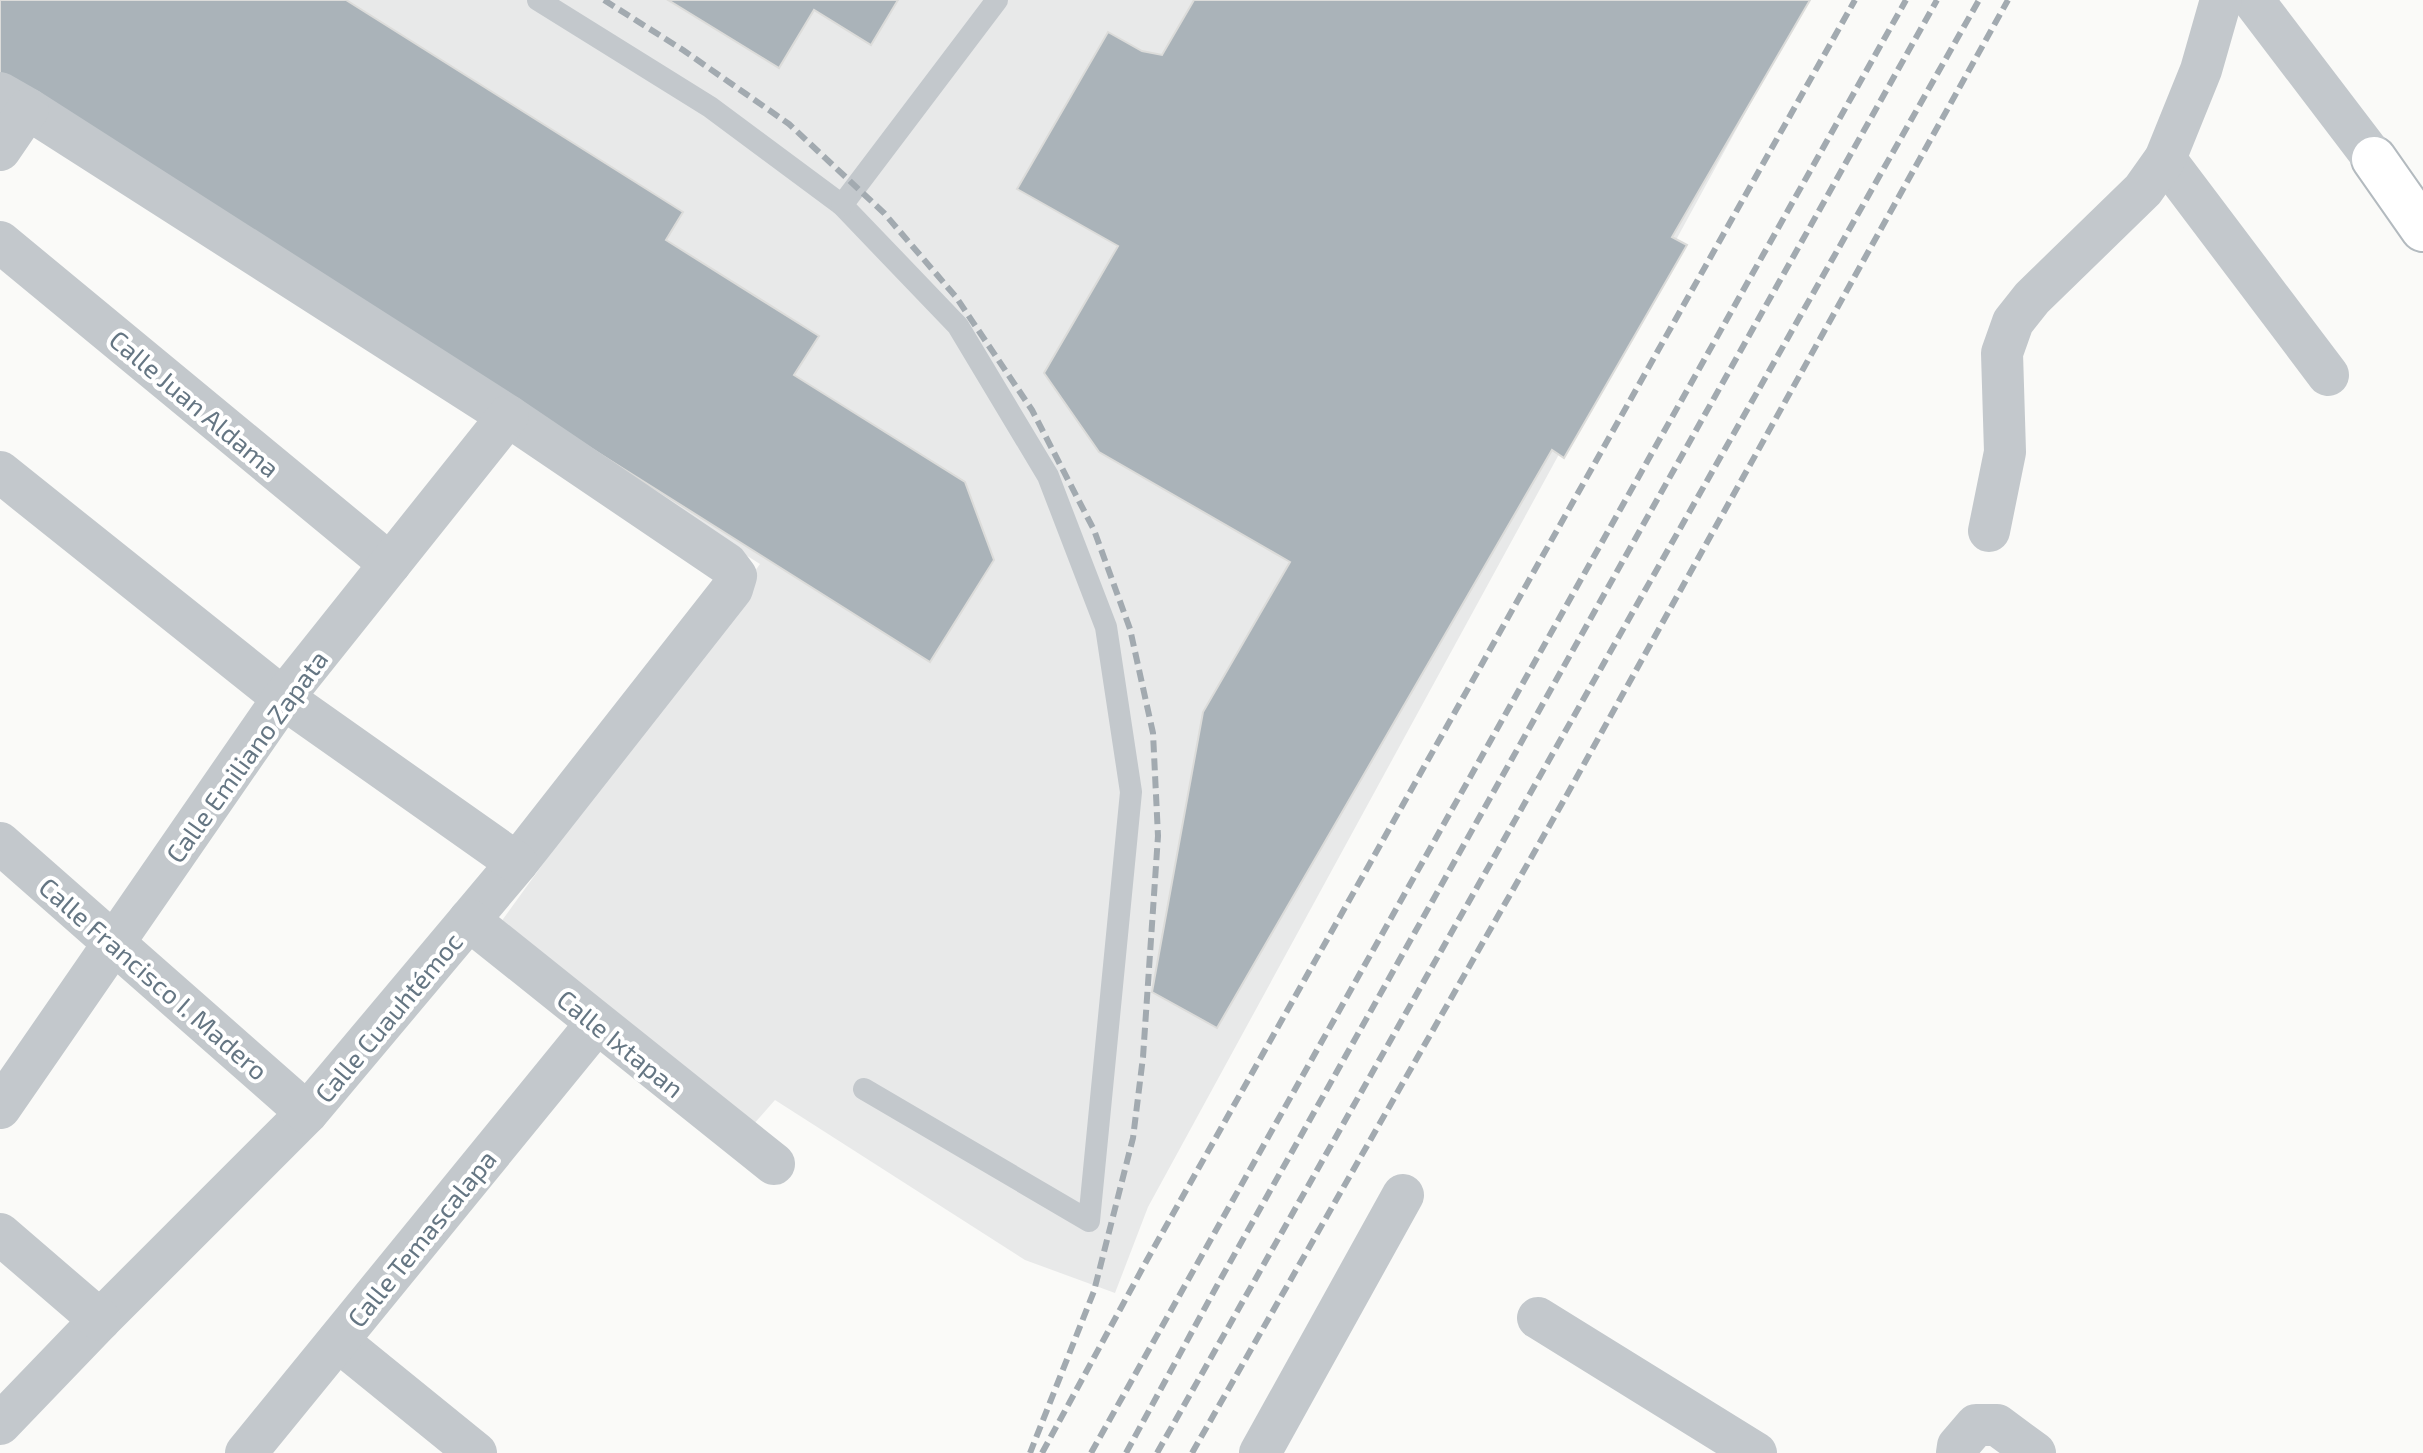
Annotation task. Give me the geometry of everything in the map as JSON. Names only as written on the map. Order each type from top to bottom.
[{"type":"street","points":[[1989,531],[2005,452],[2002,353],[2013,322],[2032,298],[2143,190],[2165,159],[2201,70],[2221,0]]},
{"type":"street","points":[[2253,0],[2423,229]]},
{"type":"street","points":[[0,150],[14,101],[508,416]]},
{"type":"street","points":[[2165,159],[2328,375]]},
{"type":"street","name":"Calle Juan Aldama","points":[[0,242],[390,564]]},
{"type":"street","name":"Calle Emiliano Zapata","points":[[0,1108],[283,698],[508,416]]},
{"type":"street","name":"Calle Cuauhtémoc","points":[[0,1424],[307,1113],[517,863],[732,589],[736,576],[727,564],[508,416]]},
{"type":"street","points":[[0,472],[283,698],[517,863]]},
{"type":"street","name":"Calle Francisco I. Madero","points":[[0,843],[307,1113]]},
{"type":"street","name":"Calle Ixtapan","points":[[469,920],[774,1164]]},
{"type":"street","name":"Calle Temascalapa","points":[[246,1453],[596,1024]]},
{"type":"street","points":[[1260,1453],[1403,1195]]},
{"type":"street","points":[[0,1234],[100,1320]]},
{"type":"street","points":[[1538,1318],[1756,1453]]},
{"type":"street","points":[[338,1341],[476,1453]]},
{"type":"street","points":[[1957,1453],[1958,1446],[1976,1425],[1997,1425],[2035,1453]]},
{"type":"lane","points":[[538,0],[710,107],[842,205],[958,326],[1048,476],[1106,627],[1131,792],[1089,1221],[864,1089]]},
{"type":"lane","points":[[842,205],[997,0]]},
{"type":"shaded area","points":[[0,0],[1807,0],[1148,1207],[1115,1293],[1025,1260],[775,1100],[752,1126],[498,926],[760,564],[0,82]]},
{"type":"building","points":[[0,0],[346,0],[683,212],[666,240],[819,336],[794,375],[965,482],[994,560],[930,662],[0,76]]},
{"type":"building","points":[[668,0],[898,0],[871,45],[814,10],[779,68]]},
{"type":"building","points":[[1194,0],[1810,0],[1672,237],[1687,245],[1564,458],[1552,450],[1217,1028],[1152,992],[1203,712],[1290,562],[1099,452],[1044,373],[1118,246],[1017,189],[1108,32],[1142,51],[1162,55]]},
{"type":"railway","points":[[604,0],[683,50],[789,124],[884,213],[956,297],[1032,410],[1094,530],[1130,629],[1153,733],[1158,836],[1143,1057],[1133,1138],[1094,1291],[1030,1453]]},
{"type":"railway","points":[[1042,1453],[1147,1260],[1855,0]]},
{"type":"railway","points":[[1091,1453],[1906,0]]},
{"type":"railway","points":[[1126,1453],[1937,0]]},
{"type":"railway","points":[[1157,1453],[1979,0]]},
{"type":"railway","points":[[1192,1453],[1564,800],[2008,0]]}]
